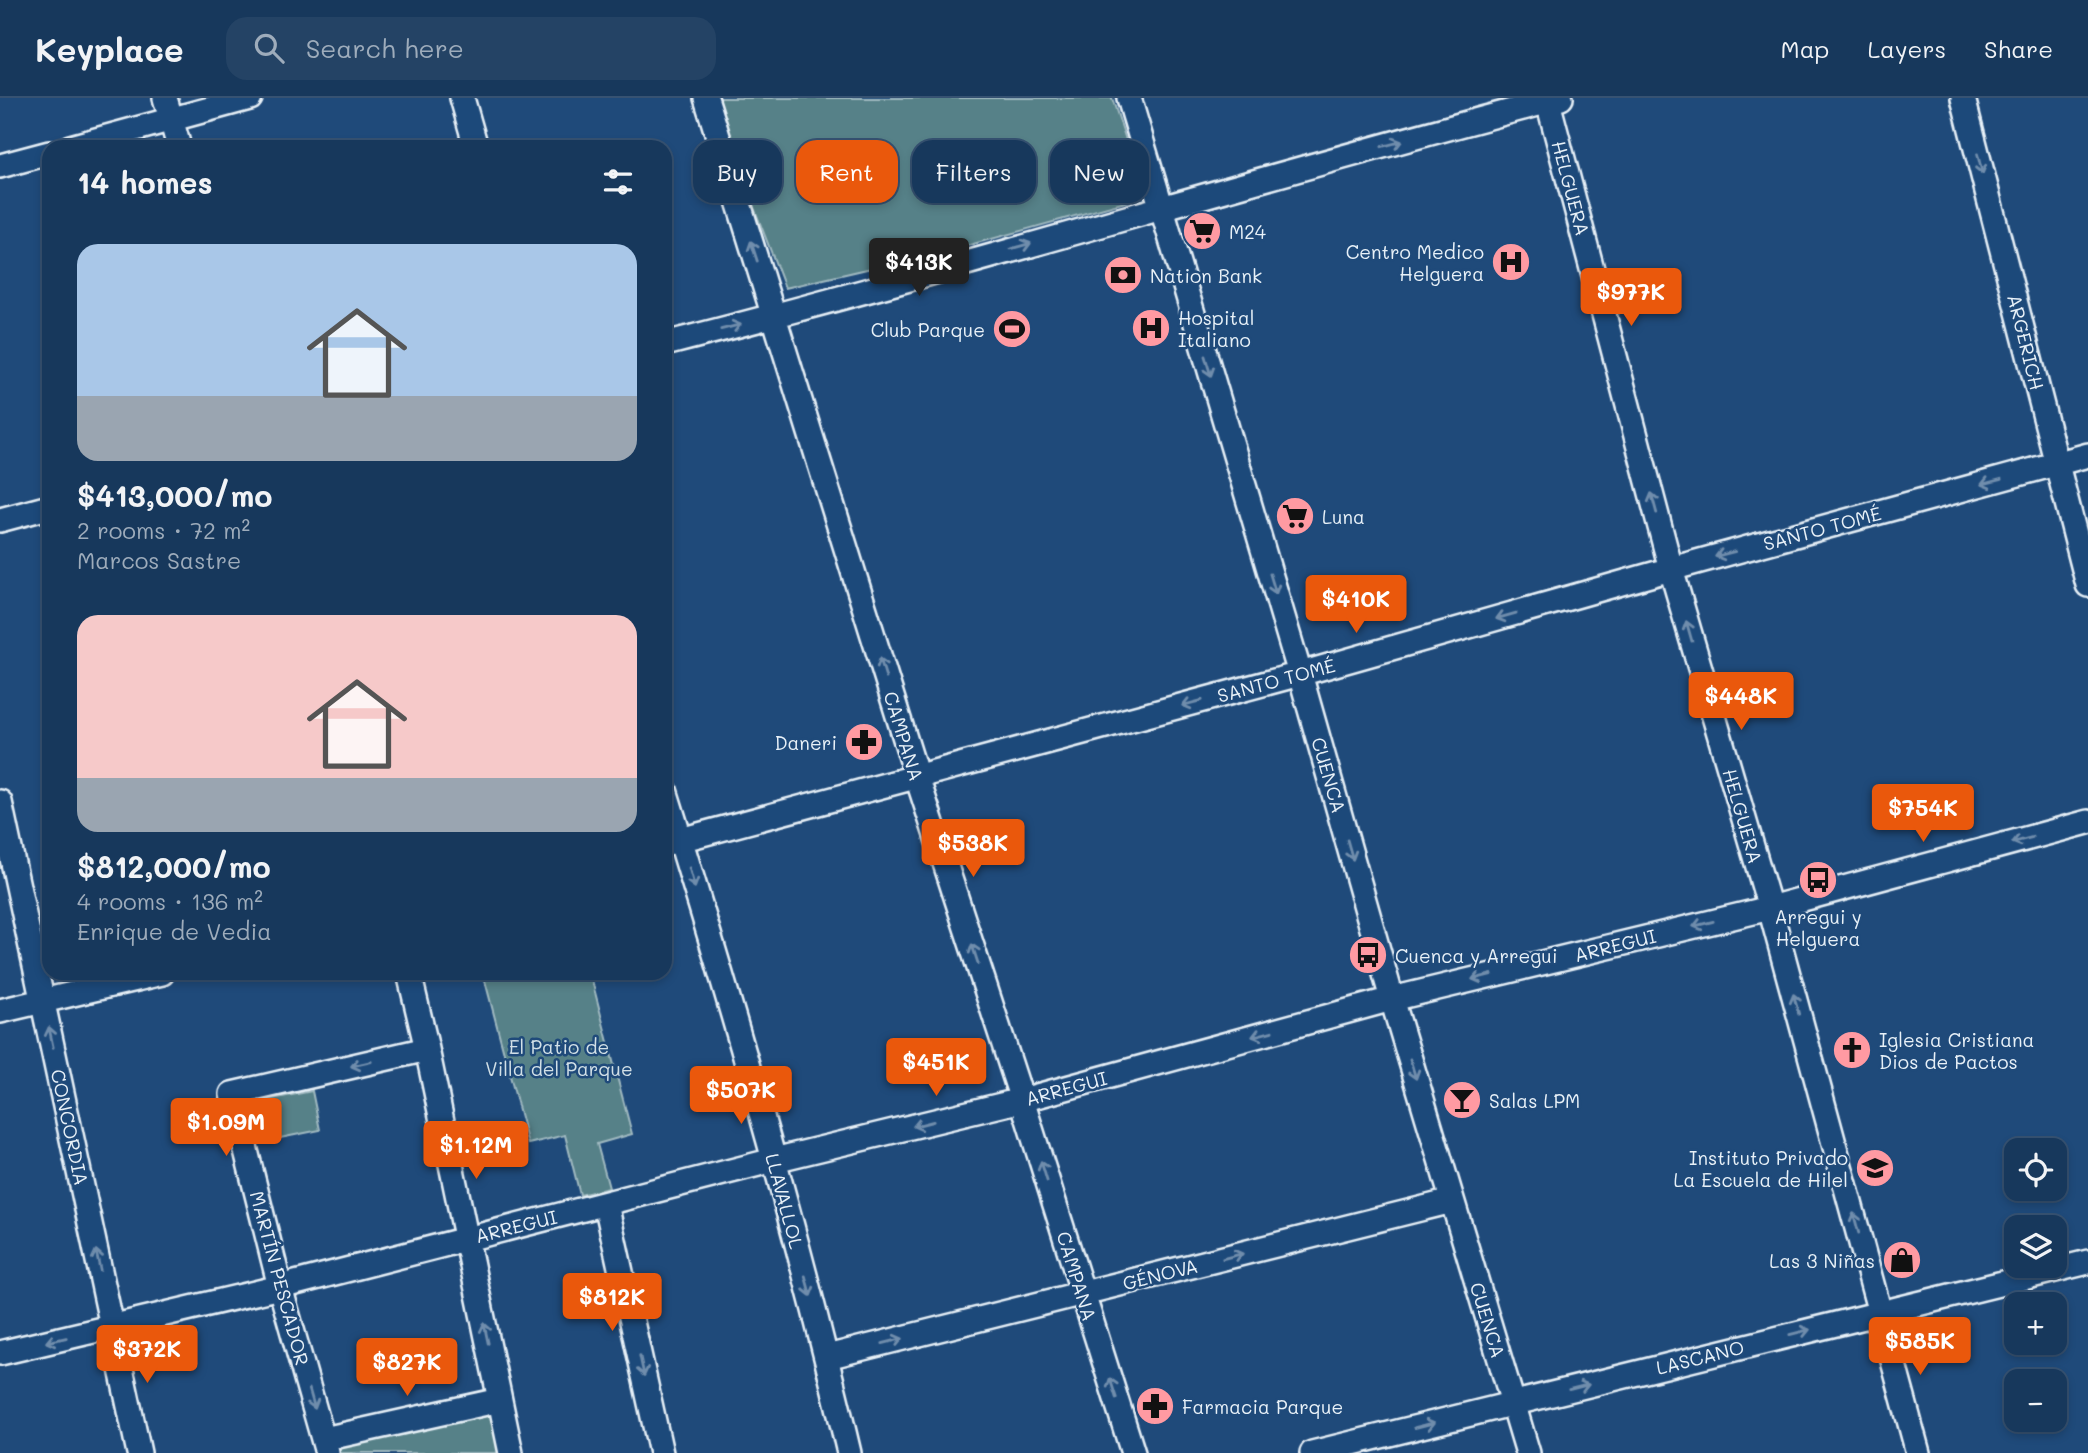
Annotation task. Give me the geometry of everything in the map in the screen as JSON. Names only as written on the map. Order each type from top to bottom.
[{"type":"street","points":[[88,140],[168,109],[250,98]]},
{"type":"street","points":[[462,98],[474,140]]},
{"type":"street","name":"CAMPANA","points":[[706,98],[916,777],[1022,1100],[1133,1453]]},
{"type":"street","name":"CUENCA","points":[[1129,98],[1300,674],[1392,999],[1528,1453]]},
{"type":"street","name":"ARGERICH","points":[[1963,98],[2088,585]]},
{"type":"street","points":[[672,342],[775,316],[1552,99]]},
{"type":"street","name":"HELGUERA","points":[[1552,99],[1671,569],[1769,908],[1918,1453]]},
{"type":"street","points":[[168,109],[177,140]]},
{"type":"street","points":[[0,166],[42,155]]},
{"type":"street","name":"SANTO TOMÉ","points":[[673,841],[1300,674],[2088,455]]},
{"type":"street","points":[[0,520],[42,509]]},
{"type":"street","name":"CONCORDIA","points":[[0,802],[41,946],[42,974]]},
{"type":"street","name":"ARREGUI","points":[[0,1353],[280,1287],[774,1160],[1022,1100],[1392,999],[1769,908],[2088,822]]},
{"type":"street","name":"LLAVALLOL","points":[[673,841],[774,1160],[827,1357],[849,1453]]},
{"type":"street","name":"CONCORDIA","points":[[42,980],[43,1002],[139,1453]]},
{"type":"street","points":[[0,1011],[133,980]]},
{"type":"street","points":[[411,980],[511,1453]]},
{"type":"street","name":"MARTÍN PESCADOR","points":[[326,1446],[280,1287],[232,1094],[427,1049]]},
{"type":"street","name":"GÉNOVA","points":[[827,1357],[1452,1200]]},
{"type":"street","points":[[606,1204],[661,1453]]},
{"type":"street","name":"LASCANO","points":[[1311,1453],[2088,1262]]},
{"type":"street","points":[[326,1446],[500,1400]]},
{"type":"green space","points":[[715,98],[1112,98],[1126,140],[1050,140],[1050,203],[1122,203],[966,246],[785,288],[752,203],[782,203],[782,140],[728,140]]},
{"type":"green space","name":"El Patio de Villa del Parque","points":[[485,980],[592,980],[632,1134],[597,1144],[609,1188],[580,1195],[565,1135],[528,1144]]},
{"type":"green space","points":[[312,1091],[320,1130],[260,1142],[252,1103]]},
{"type":"green space","points":[[500,1400],[511,1453],[327,1453],[324,1439]]},
{"type":"place","name":"M24","points":[[1202,231]]},
{"type":"place","name":"Centro Medico Helguera","points":[[1511,262]]},
{"type":"place","name":"Nation Bank","points":[[1123,275]]},
{"type":"place","name":"Hospital Italiano","points":[[1151,328]]},
{"type":"place","name":"Club Parque","points":[[1012,329]]},
{"type":"place","name":"Luna","points":[[1295,516]]},
{"type":"place","name":"Daneri","points":[[864,742]]},
{"type":"place","name":"Arregui y Helguera","points":[[1818,880]]},
{"type":"place","name":"Cuenca y Arregui","points":[[1368,955]]},
{"type":"place","name":"Iglesia Cristiana Dios de Pactos","points":[[1852,1050]]},
{"type":"place","name":"Salas LPM","points":[[1462,1100]]},
{"type":"place","name":"Instituto Privado La Escuela de Hilel","points":[[1875,1168]]},
{"type":"place","name":"Las 3 Niñas","points":[[1902,1260]]},
{"type":"place","name":"Farmacia Parque","points":[[1155,1406]]}]
